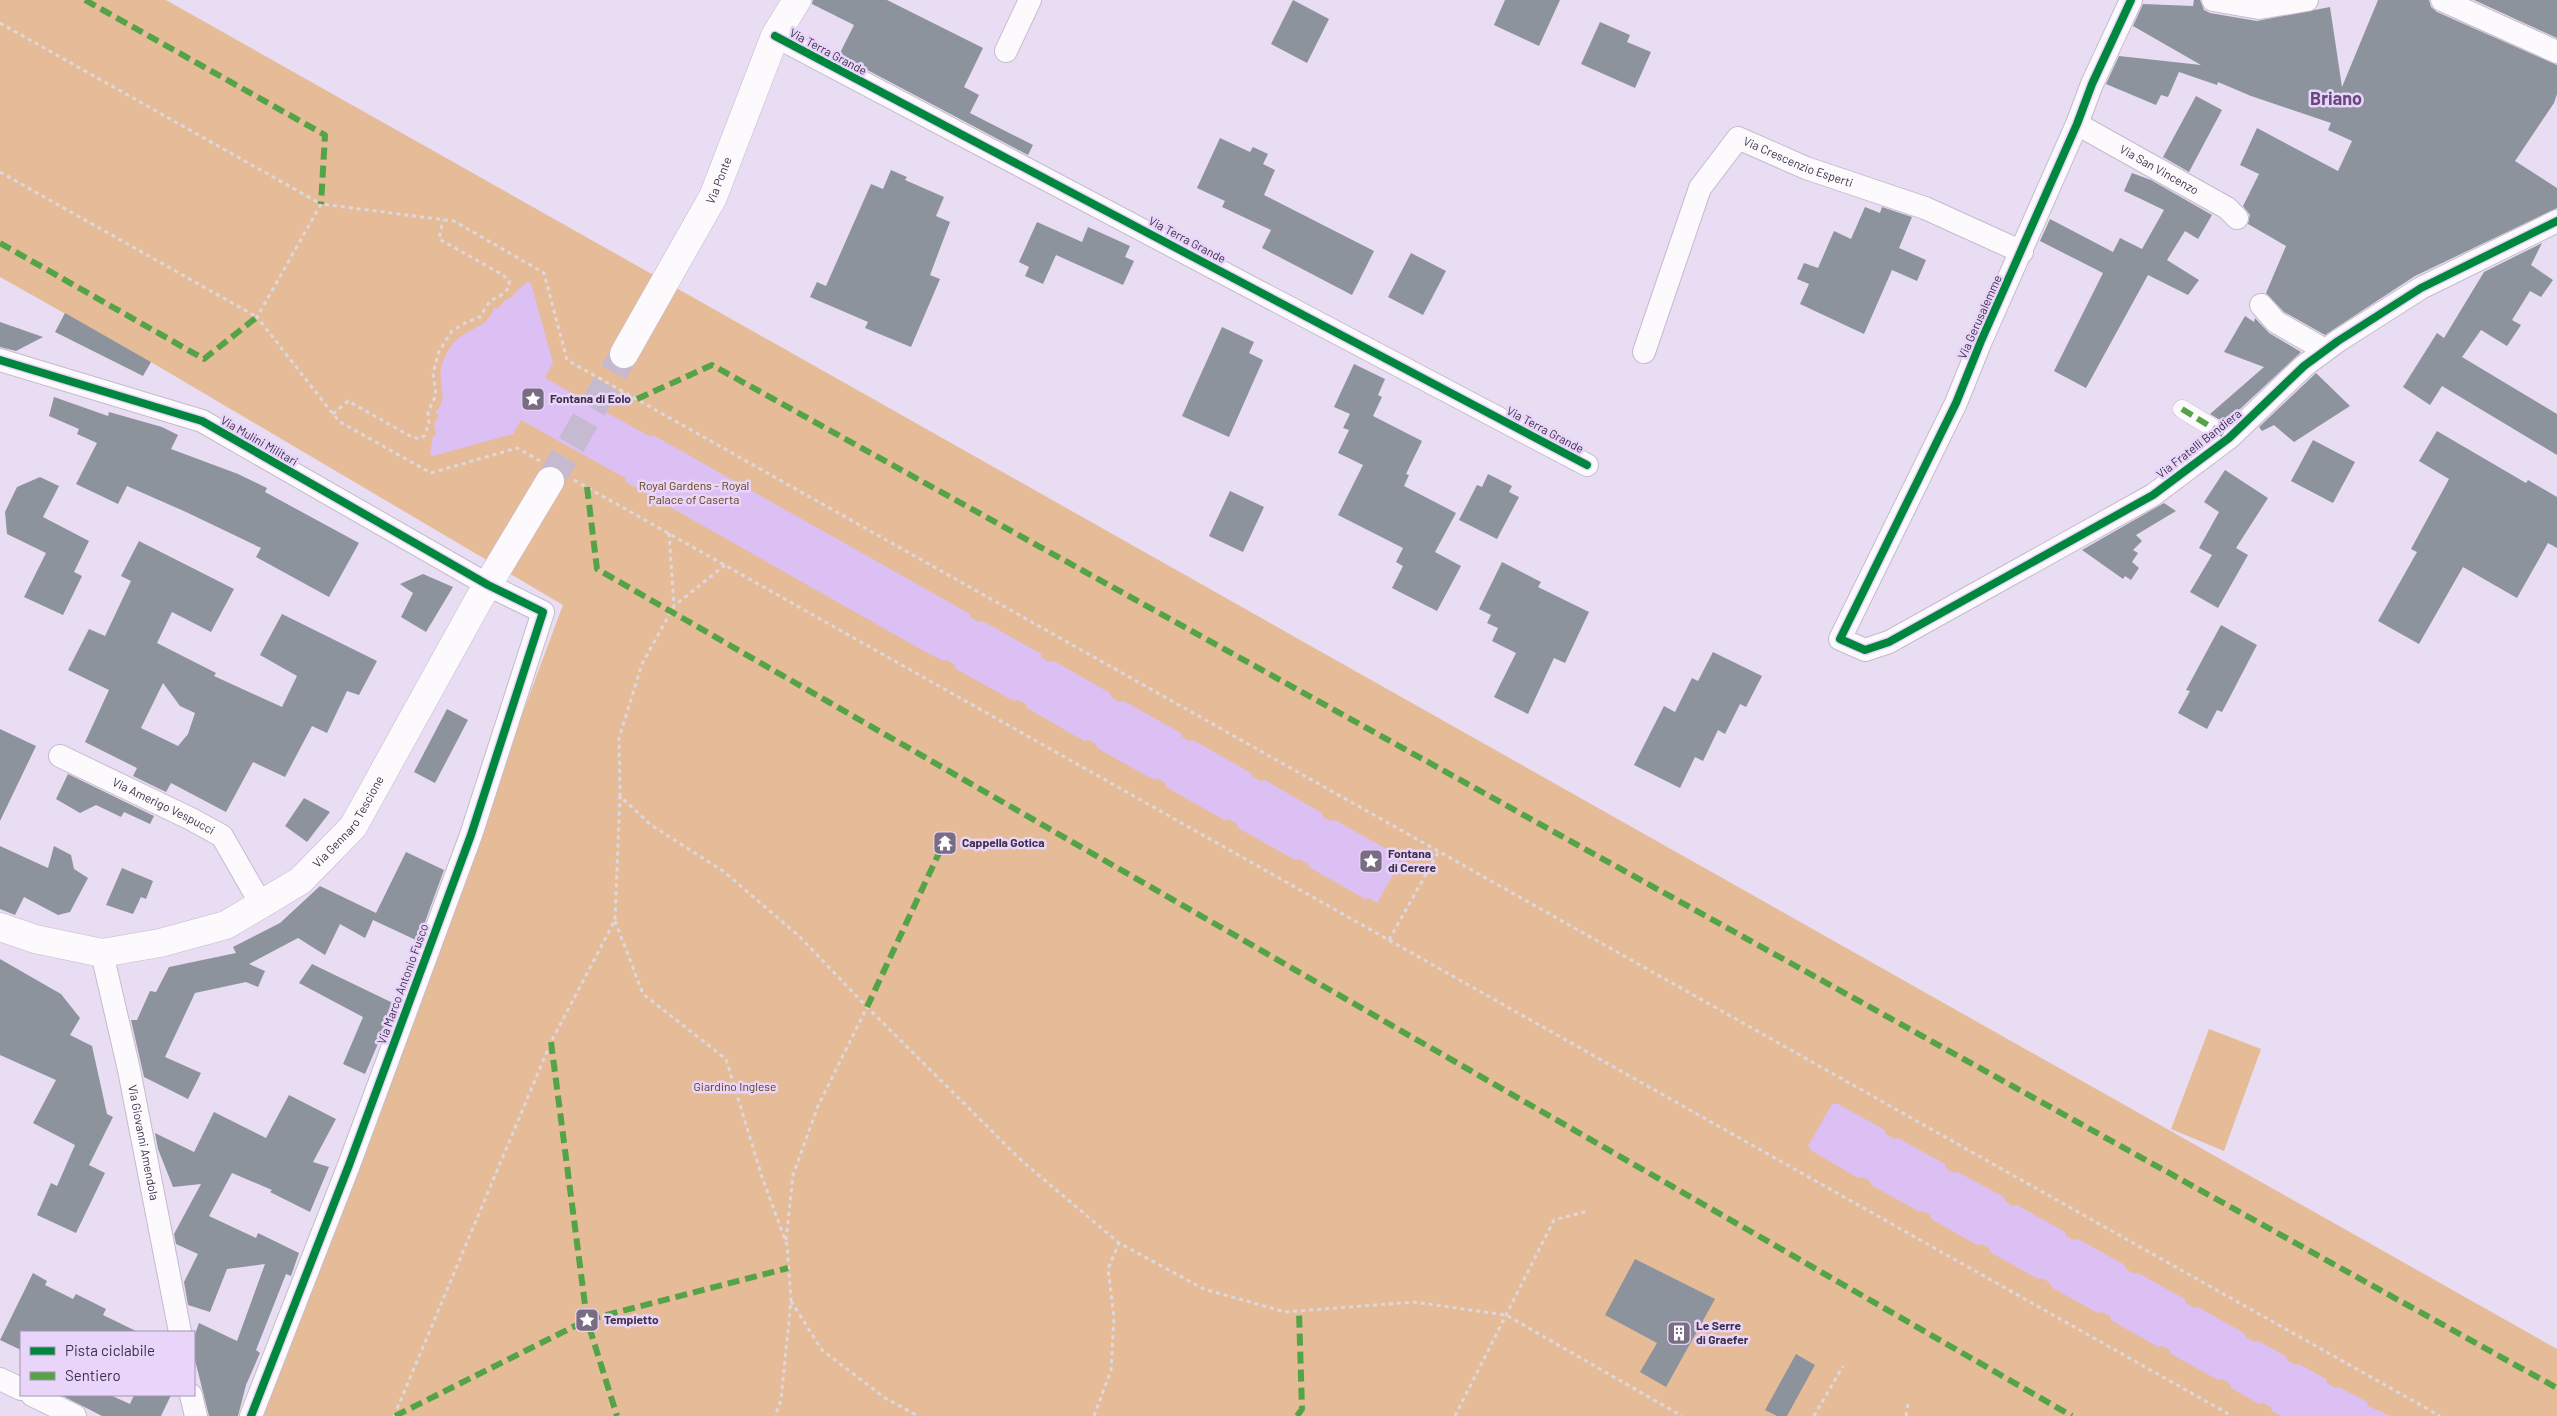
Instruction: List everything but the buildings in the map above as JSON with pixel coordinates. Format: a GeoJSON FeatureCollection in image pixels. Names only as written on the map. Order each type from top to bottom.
{"type":"FeatureCollection","features":[{"type":"Feature","properties":{"kind":"street","name":"Via Ponte"},"geometry":{"type":"LineString","coordinates":[[624,354],[713,197],[775,36],[796,0]]}},
{"type":"Feature","properties":{"kind":"street"},"geometry":{"type":"LineString","coordinates":[[1006,51],[1030,0]]}},
{"type":"Feature","properties":{"kind":"street","name":"Via Gerusalemme"},"geometry":{"type":"LineString","coordinates":[[1840,639],[1936,446],[2022,252],[2077,124],[2092,84],[2131,0]]}},
{"type":"Feature","properties":{"kind":"street"},"geometry":{"type":"LineString","coordinates":[[2213,0],[2259,8],[2307,0]]}},
{"type":"Feature","properties":{"kind":"street"},"geometry":{"type":"LineString","coordinates":[[2442,0],[2557,52]]}},
{"type":"Feature","properties":{"kind":"street","name":"Via Terra Grande"},"geometry":{"type":"LineString","coordinates":[[775,36],[1588,465]]}},
{"type":"Feature","properties":{"kind":"street","name":"Via San Vincenzo"},"geometry":{"type":"LineString","coordinates":[[2077,124],[2227,208],[2237,218]]}},
{"type":"Feature","properties":{"kind":"street","name":"Via Crescenzio Esperti"},"geometry":{"type":"LineString","coordinates":[[1644,352],[1700,188],[1719,160],[1738,138],[1806,168],[1925,208],[2022,252]]}},
{"type":"Feature","properties":{"kind":"street","name":"Via Fratelli Bandiera"},"geometry":{"type":"LineString","coordinates":[[1840,639],[1865,650],[1889,642],[2153,495],[2229,438],[2304,366],[2325,350],[2421,288],[2557,221]]}},
{"type":"Feature","properties":{"kind":"street"},"geometry":{"type":"LineString","coordinates":[[2261,305],[2276,322],[2325,350]]}},
{"type":"Feature","properties":{"kind":"street","name":"Via Mulini Militari"},"geometry":{"type":"LineString","coordinates":[[0,360],[202,422],[488,585]]}},
{"type":"Feature","properties":{"kind":"street"},"geometry":{"type":"LineString","coordinates":[[2182,409],[2229,438]]}},
{"type":"Feature","properties":{"kind":"street","name":"Via Gennaro Tescione"},"geometry":{"type":"LineString","coordinates":[[0,927],[35,939],[102,953],[160,943],[226,925],[300,881],[353,827],[488,585],[554,474]]}},
{"type":"Feature","properties":{"kind":"street","name":"Via Marco Antonio Fusco"},"geometry":{"type":"LineString","coordinates":[[251,1416],[349,1165],[471,835],[543,612],[488,585]]}},
{"type":"Feature","properties":{"kind":"street","name":"Via Amerigo Vespucci"},"geometry":{"type":"LineString","coordinates":[[60,756],[191,819],[222,836],[261,904]]}},
{"type":"Feature","properties":{"kind":"street","name":"Via Giovanni Amendola"},"geometry":{"type":"LineString","coordinates":[[102,953],[129,1070],[180,1331]]}},
{"type":"Feature","properties":{"kind":"street"},"geometry":{"type":"LineString","coordinates":[[0,1379],[20,1389]]}},
{"type":"Feature","properties":{"kind":"street"},"geometry":{"type":"LineString","coordinates":[[34,1396],[75,1416]]}},
{"type":"Feature","properties":{"kind":"street"},"geometry":{"type":"LineString","coordinates":[[191,1396],[196,1416]]}},
{"type":"Feature","properties":{"kind":"path"},"geometry":{"type":"LineString","coordinates":[[0,24],[321,204],[454,221],[544,272],[567,360],[2440,1416]]}},
{"type":"Feature","properties":{"kind":"path"},"geometry":{"type":"LineString","coordinates":[[0,172],[257,317],[340,422],[431,473],[517,448],[554,474],[725,565],[2232,1416]]}},
{"type":"Feature","properties":{"kind":"path"},"geometry":{"type":"LineString","coordinates":[[257,317],[321,204]]}},
{"type":"Feature","properties":{"kind":"path"},"geometry":{"type":"LineString","coordinates":[[333,414],[348,401],[412,437],[420,439],[425,435],[429,423],[428,412],[436,395],[433,382],[434,364],[441,347],[452,332],[467,322],[480,317],[490,301],[500,296],[509,288],[509,281],[503,275],[439,239],[443,220]]}},
{"type":"Feature","properties":{"kind":"path"},"geometry":{"type":"LineString","coordinates":[[669,534],[674,606]]}},
{"type":"Feature","properties":{"kind":"path"},"geometry":{"type":"LineString","coordinates":[[725,565],[674,606],[642,664],[619,738],[620,796],[614,920],[643,994],[726,1059],[762,1178],[787,1245]]}},
{"type":"Feature","properties":{"kind":"path"},"geometry":{"type":"LineString","coordinates":[[620,796],[651,824],[723,871],[800,936],[867,1007],[1022,1161],[1119,1243],[1204,1289],[1285,1312],[1414,1302],[1506,1316],[1682,1416]]}},
{"type":"Feature","properties":{"kind":"path"},"geometry":{"type":"LineString","coordinates":[[1389,940],[1438,851]]}},
{"type":"Feature","properties":{"kind":"path"},"geometry":{"type":"LineString","coordinates":[[394,1416],[551,1042],[614,920]]}},
{"type":"Feature","properties":{"kind":"path"},"geometry":{"type":"LineString","coordinates":[[775,1416],[782,1400],[791,1300],[786,1233],[793,1175],[818,1106],[867,1007]]}},
{"type":"Feature","properties":{"kind":"path"},"geometry":{"type":"LineString","coordinates":[[1455,1416],[1554,1220],[1588,1211]]}},
{"type":"Feature","properties":{"kind":"path"},"geometry":{"type":"LineString","coordinates":[[1094,1416],[1111,1370],[1114,1317],[1108,1268],[1119,1243]]}},
{"type":"Feature","properties":{"kind":"path"},"geometry":{"type":"LineString","coordinates":[[791,1300],[822,1350],[885,1398],[918,1416]]}},
{"type":"Feature","properties":{"kind":"path"},"geometry":{"type":"LineString","coordinates":[[1814,1416],[1843,1366]]}},
{"type":"Feature","properties":{"kind":"path"},"geometry":{"type":"LineString","coordinates":[[1906,1416],[1908,1404]]}},
{"type":"Feature","properties":{"kind":"green space"},"geometry":{"type":"Polygon","coordinates":[[[0,0],[166,0],[2557,1349],[2557,1416],[260,1416],[563,605],[151,362],[0,277],[0,0]]]}},
{"type":"Feature","properties":{"kind":"green space"},"geometry":{"type":"Polygon","coordinates":[[[2209,1029],[2261,1049],[2224,1151],[2171,1129],[2209,1029]]]}},
{"type":"Feature","properties":{"kind":"shaded area"},"geometry":{"type":"Polygon","coordinates":[[[527,282],[531,283],[553,363],[545,378],[649,436],[653,435],[970,614],[971,618],[979,622],[983,621],[1041,654],[1042,658],[1050,662],[1054,661],[1110,693],[1111,697],[1119,702],[1124,701],[1181,733],[1181,736],[1189,741],[1193,740],[1251,773],[1253,777],[1261,781],[1265,780],[1322,813],[1323,817],[1331,821],[1335,820],[1392,852],[1393,856],[1401,861],[1377,903],[1369,898],[1365,899],[1309,867],[1307,863],[1299,859],[1295,860],[1238,828],[1237,824],[1229,819],[1224,820],[1166,787],[1165,783],[1157,778],[1154,780],[1097,748],[1096,744],[1088,740],[1084,741],[1027,708],[1026,704],[1018,700],[1014,701],[956,669],[955,665],[947,660],[943,661],[922,650],[626,482],[625,478],[521,420],[513,434],[433,456],[430,454],[433,435],[436,435],[434,424],[439,415],[435,412],[442,401],[441,373],[446,354],[460,337],[481,325],[491,315],[494,307],[498,309],[504,301],[514,296],[513,294],[527,282]]]}},
{"type":"Feature","properties":{"kind":"shaded area"},"geometry":{"type":"Polygon","coordinates":[[[1832,1104],[1838,1104],[1885,1130],[1886,1134],[1894,1139],[1898,1138],[1945,1164],[1946,1168],[1954,1173],[1958,1172],[2004,1197],[2005,1201],[2013,1206],[2017,1205],[2065,1232],[2066,1236],[2074,1240],[2078,1239],[2125,1265],[2126,1269],[2134,1274],[2138,1273],[2185,1299],[2186,1303],[2194,1308],[2198,1307],[2244,1333],[2246,1337],[2254,1342],[2258,1341],[2286,1356],[2287,1360],[2295,1365],[2299,1364],[2326,1379],[2327,1383],[2335,1388],[2339,1387],[2367,1402],[2368,1406],[2391,1416],[2281,1416],[2272,1411],[2271,1407],[2263,1403],[2259,1404],[2231,1388],[2230,1384],[2222,1379],[2218,1380],[2171,1354],[2170,1350],[2162,1346],[2158,1347],[2111,1320],[2110,1316],[2102,1312],[2098,1313],[2051,1287],[2050,1283],[2042,1278],[2038,1279],[1990,1252],[1989,1248],[1981,1244],[1977,1245],[1931,1219],[1930,1215],[1918,1211],[1871,1185],[1870,1181],[1862,1177],[1858,1178],[1812,1151],[1808,1146],[1832,1104]]]}},
{"type":"Feature","properties":{"kind":"tunnel"},"geometry":{"type":"LineString","coordinates":[[550,481],[624,354]]}},
{"type":"Feature","properties":{"kind":"marked path"},"geometry":{"type":"LineString","coordinates":[[85,0],[325,135],[321,204]]}},
{"type":"Feature","properties":{"kind":"marked path"},"geometry":{"type":"LineString","coordinates":[[0,243],[204,359],[257,317]]}},
{"type":"Feature","properties":{"kind":"marked path"},"geometry":{"type":"LineString","coordinates":[[637,399],[712,365],[2557,1388]]}},
{"type":"Feature","properties":{"kind":"marked path"},"geometry":{"type":"LineString","coordinates":[[2182,409],[2229,438]]}},
{"type":"Feature","properties":{"kind":"marked path"},"geometry":{"type":"LineString","coordinates":[[587,487],[597,569],[2072,1416]]}},
{"type":"Feature","properties":{"kind":"marked path"},"geometry":{"type":"LineString","coordinates":[[867,1007],[939,853]]}},
{"type":"Feature","properties":{"kind":"marked path"},"geometry":{"type":"LineString","coordinates":[[551,1042],[587,1320],[617,1416]]}},
{"type":"Feature","properties":{"kind":"marked path"},"geometry":{"type":"LineString","coordinates":[[395,1416],[587,1320],[788,1268]]}},
{"type":"Feature","properties":{"kind":"marked path"},"geometry":{"type":"LineString","coordinates":[[1297,1416],[1302,1409],[1299,1311]]}},
{"type":"Feature","properties":{"kind":"cycle path"},"geometry":{"type":"LineString","coordinates":[[2131,0],[2092,84],[2077,124],[1981,341],[1956,403],[1840,639],[1865,650],[1889,642],[2153,495],[2229,438],[2304,366],[2338,341],[2421,288],[2557,221]]}},
{"type":"Feature","properties":{"kind":"cycle path"},"geometry":{"type":"LineString","coordinates":[[775,36],[1587,465]]}},
{"type":"Feature","properties":{"kind":"cycle path"},"geometry":{"type":"LineString","coordinates":[[0,360],[202,421],[488,585],[543,612],[471,835],[349,1165],[251,1416]]}},
{"type":"Feature","properties":{"kind":"place","name":"Fontana di Eolo"},"geometry":{"type":"Point","coordinates":[533,399]}},
{"type":"Feature","properties":{"kind":"place","name":"Cappella Gotica"},"geometry":{"type":"Point","coordinates":[945,843]}},
{"type":"Feature","properties":{"kind":"place","name":"Fontana di Cerere"},"geometry":{"type":"Point","coordinates":[1371,861]}},
{"type":"Feature","properties":{"kind":"place","name":"Tempietto"},"geometry":{"type":"Point","coordinates":[587,1320]}},
{"type":"Feature","properties":{"kind":"place","name":"Le Serre di Graefer"},"geometry":{"type":"Point","coordinates":[1679,1333]}},
{"type":"Feature","properties":{"kind":"district","name":"Briano"},"geometry":{"type":"Point","coordinates":[2336,99]}},
{"type":"Feature","properties":{"kind":"park label","name":"Royal Gardens - Royal Palace of Caserta"},"geometry":{"type":"Point","coordinates":[694,493]}},
{"type":"Feature","properties":{"kind":"park label","name":"Giardino Inglese"},"geometry":{"type":"Point","coordinates":[735,1087]}}]}
